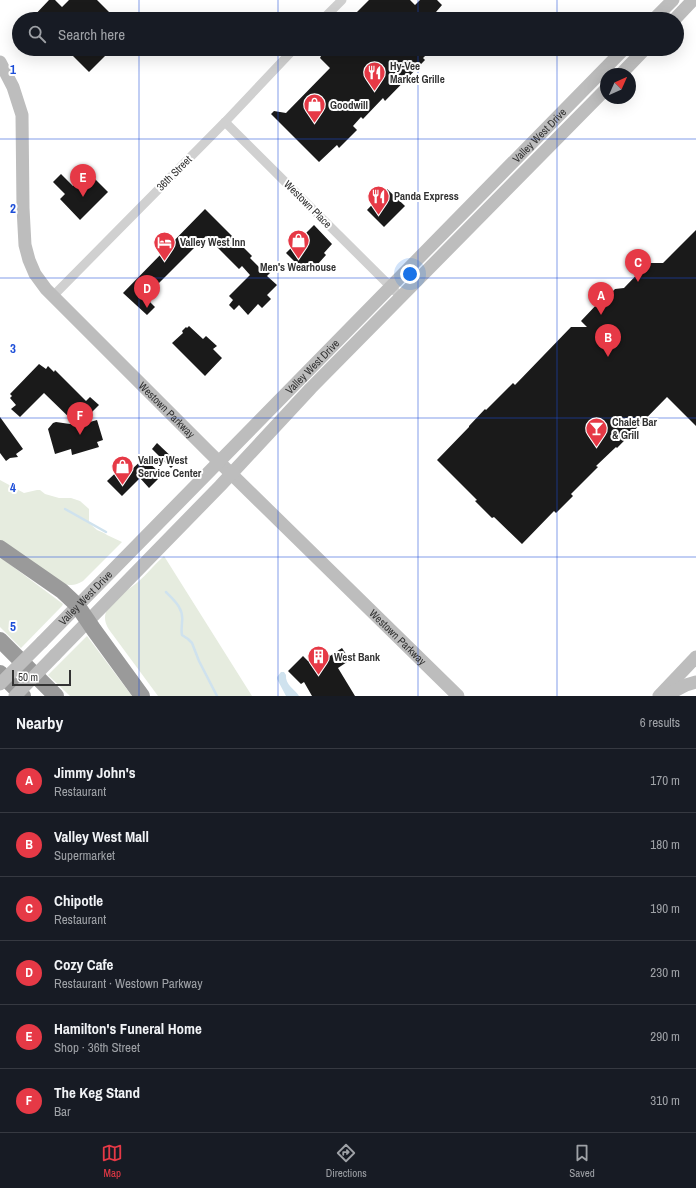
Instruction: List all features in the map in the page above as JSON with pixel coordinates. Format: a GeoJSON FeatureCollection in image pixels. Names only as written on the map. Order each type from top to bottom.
{"type":"FeatureCollection","features":[{"type":"Feature","properties":{"kind":"highway"},"geometry":{"type":"LineString","coordinates":[[0,548],[62,591],[77,606],[142,696]]}},
{"type":"Feature","properties":{"kind":"highway"},"geometry":{"type":"LineString","coordinates":[[0,640],[56,696]]}},
{"type":"Feature","properties":{"kind":"highway"},"geometry":{"type":"LineString","coordinates":[[0,673],[23,696]]}},
{"type":"Feature","properties":{"kind":"highway"},"geometry":{"type":"LineString","coordinates":[[0,681],[16,696]]}},
{"type":"Feature","properties":{"kind":"main road"},"geometry":{"type":"LineString","coordinates":[[661,12],[673,0]]}},
{"type":"Feature","properties":{"kind":"main road"},"geometry":{"type":"LineString","coordinates":[[682,12],[693,0]]}},
{"type":"Feature","properties":{"kind":"main road","name":"Valley West Drive"},"geometry":{"type":"LineString","coordinates":[[0,684],[617,56]]}},
{"type":"Feature","properties":{"kind":"main road"},"geometry":{"type":"LineString","coordinates":[[627,68],[638,56]]}},
{"type":"Feature","properties":{"kind":"main road","name":"Westown Parkway"},"geometry":{"type":"LineString","coordinates":[[0,62],[13,88],[22,115],[25,245],[35,274],[52,296],[458,696]]}},
{"type":"Feature","properties":{"kind":"main road","name":"Valley West Drive"},"geometry":{"type":"LineString","coordinates":[[16,696],[232,474],[311,388],[600,95]]}},
{"type":"Feature","properties":{"kind":"main road"},"geometry":{"type":"LineString","coordinates":[[660,696],[696,657]]}},
{"type":"Feature","properties":{"kind":"main road"},"geometry":{"type":"LineString","coordinates":[[665,696],[686,685],[696,682]]}},
{"type":"Feature","properties":{"kind":"street"},"geometry":{"type":"LineString","coordinates":[[330,12],[342,0]]}},
{"type":"Feature","properties":{"kind":"street","name":"36th Street"},"geometry":{"type":"LineString","coordinates":[[52,296],[225,122],[287,56]]}},
{"type":"Feature","properties":{"kind":"street","name":"Westown Place"},"geometry":{"type":"LineString","coordinates":[[225,122],[401,298]]}},
{"type":"Feature","properties":{"kind":"shaded area"},"geometry":{"type":"Polygon","coordinates":[[[0,480],[24,493],[40,490],[45,494],[59,498],[71,498],[80,501],[89,509],[89,523],[97,530],[122,542],[83,581],[72,585],[62,583],[0,540],[0,480]]]}},
{"type":"Feature","properties":{"kind":"shaded area"},"geometry":{"type":"Polygon","coordinates":[[[164,556],[252,696],[158,696],[109,629],[105,618],[109,607],[117,598],[138,582],[164,556]]]}},
{"type":"Feature","properties":{"kind":"shaded area"},"geometry":{"type":"Polygon","coordinates":[[[0,557],[63,604],[21,648],[0,627],[0,557]]]}},
{"type":"Feature","properties":{"kind":"shaded area"},"geometry":{"type":"Polygon","coordinates":[[[87,636],[132,696],[70,696],[48,675],[87,636]]]}},
{"type":"Feature","properties":{"kind":"water"},"geometry":{"type":"Polygon","coordinates":[[[281,672],[284,672],[287,682],[299,696],[286,696],[277,679],[281,672]]]}},
{"type":"Feature","properties":{"kind":"building"},"geometry":{"type":"Polygon","coordinates":[[[49,0],[55,0],[62,7],[69,0],[97,0],[109,12],[38,12],[49,0]]]}},
{"type":"Feature","properties":{"kind":"building"},"geometry":{"type":"Polygon","coordinates":[[[369,0],[410,0],[415,5],[420,0],[437,0],[442,5],[436,12],[357,12],[369,0]]]}},
{"type":"Feature","properties":{"kind":"building"},"geometry":{"type":"Polygon","coordinates":[[[73,56],[105,56],[89,72],[73,56]]]}},
{"type":"Feature","properties":{"kind":"building"},"geometry":{"type":"Polygon","coordinates":[[[321,56],[425,56],[423,58],[425,60],[385,101],[383,98],[363,119],[361,117],[353,126],[357,130],[339,148],[337,145],[319,162],[271,114],[274,111],[286,113],[330,68],[320,58],[321,56]]]}},
{"type":"Feature","properties":{"kind":"building"},"geometry":{"type":"Polygon","coordinates":[[[88,172],[108,192],[80,220],[60,199],[65,194],[53,182],[61,174],[73,186],[88,172]]]}},
{"type":"Feature","properties":{"kind":"building"},"geometry":{"type":"Polygon","coordinates":[[[387,189],[405,206],[384,227],[367,210],[387,189]]]}},
{"type":"Feature","properties":{"kind":"building","name":"Valley West Inn"},"geometry":{"type":"Polygon","coordinates":[[[205,209],[252,256],[250,258],[263,271],[267,267],[271,272],[267,276],[277,285],[267,295],[271,299],[262,308],[258,304],[248,315],[239,305],[234,310],[229,305],[233,300],[229,296],[250,275],[242,266],[239,269],[206,236],[145,297],[155,307],[147,315],[123,293],[205,209]]]}},
{"type":"Feature","properties":{"kind":"building"},"geometry":{"type":"Polygon","coordinates":[[[314,225],[332,244],[324,253],[326,255],[317,265],[315,263],[305,272],[286,253],[314,225]]]}},
{"type":"Feature","properties":{"kind":"building"},"geometry":{"type":"Polygon","coordinates":[[[696,230],[696,426],[667,397],[617,448],[616,447],[596,466],[598,467],[571,494],[573,496],[556,513],[554,511],[522,544],[494,517],[492,518],[475,501],[477,500],[437,460],[485,409],[486,410],[513,383],[515,385],[571,327],[587,327],[581,321],[599,302],[600,304],[615,289],[624,288],[648,263],[663,263],[696,230]]]}},
{"type":"Feature","properties":{"kind":"building"},"geometry":{"type":"Polygon","coordinates":[[[189,326],[203,339],[206,336],[217,346],[213,349],[222,358],[205,376],[172,343],[183,333],[182,331],[186,327],[187,328],[189,326]]]}},
{"type":"Feature","properties":{"kind":"building"},"geometry":{"type":"Polygon","coordinates":[[[39,364],[46,369],[48,366],[54,372],[55,370],[86,401],[90,397],[99,405],[79,425],[97,420],[103,440],[97,442],[99,447],[72,455],[71,449],[55,454],[48,429],[53,423],[56,422],[77,425],[44,393],[20,417],[11,409],[16,405],[10,398],[12,396],[10,394],[39,364]]]}},
{"type":"Feature","properties":{"kind":"building"},"geometry":{"type":"Polygon","coordinates":[[[0,417],[23,449],[16,454],[18,457],[10,458],[6,461],[0,453],[0,417]]]}},
{"type":"Feature","properties":{"kind":"building"},"geometry":{"type":"Polygon","coordinates":[[[157,443],[177,462],[171,468],[152,449],[157,443]]]}},
{"type":"Feature","properties":{"kind":"building"},"geometry":{"type":"Polygon","coordinates":[[[144,458],[162,475],[149,488],[140,478],[122,496],[107,481],[124,465],[130,471],[144,458]]]}},
{"type":"Feature","properties":{"kind":"building","name":"West Bank"},"geometry":{"type":"Polygon","coordinates":[[[342,648],[350,660],[338,668],[355,696],[312,696],[304,682],[301,684],[288,671],[303,656],[308,661],[326,650],[330,656],[342,648]]]}},
{"type":"Feature","properties":{"kind":"waterway"},"geometry":{"type":"LineString","coordinates":[[65,509],[106,532]]}},
{"type":"Feature","properties":{"kind":"waterway"},"geometry":{"type":"LineString","coordinates":[[166,592],[176,602],[182,613],[182,635],[192,643],[199,661],[217,696]]}},
{"type":"Feature","properties":{"kind":"place","name":"Hy-Vee Market Grille"},"geometry":{"type":"Point","coordinates":[374,92]}},
{"type":"Feature","properties":{"kind":"place","name":"Goodwill"},"geometry":{"type":"Point","coordinates":[314,124]}},
{"type":"Feature","properties":{"kind":"place","name":"Hamilton's Funeral Home"},"geometry":{"type":"Point","coordinates":[83,197]}},
{"type":"Feature","properties":{"kind":"place","name":"Panda Express"},"geometry":{"type":"Point","coordinates":[379,216]}},
{"type":"Feature","properties":{"kind":"place","name":"Men's Wearhouse"},"geometry":{"type":"Point","coordinates":[298,260]}},
{"type":"Feature","properties":{"kind":"place","name":"Valley West Inn"},"geometry":{"type":"Point","coordinates":[165,262]}},
{"type":"Feature","properties":{"kind":"place","name":"Chipotle"},"geometry":{"type":"Point","coordinates":[638,282]}},
{"type":"Feature","properties":{"kind":"place","name":"Cozy Cafe"},"geometry":{"type":"Point","coordinates":[147,308]}},
{"type":"Feature","properties":{"kind":"place","name":"Jimmy John's"},"geometry":{"type":"Point","coordinates":[601,315]}},
{"type":"Feature","properties":{"kind":"place","name":"Valley West Mall"},"geometry":{"type":"Point","coordinates":[608,357]}},
{"type":"Feature","properties":{"kind":"place","name":"The Keg Stand"},"geometry":{"type":"Point","coordinates":[80,435]}},
{"type":"Feature","properties":{"kind":"place","name":"Chalet Bar & Grill"},"geometry":{"type":"Point","coordinates":[596,448]}},
{"type":"Feature","properties":{"kind":"place","name":"Valley West Service Center"},"geometry":{"type":"Point","coordinates":[123,486]}},
{"type":"Feature","properties":{"kind":"place","name":"West Bank"},"geometry":{"type":"Point","coordinates":[318,676]}}]}
